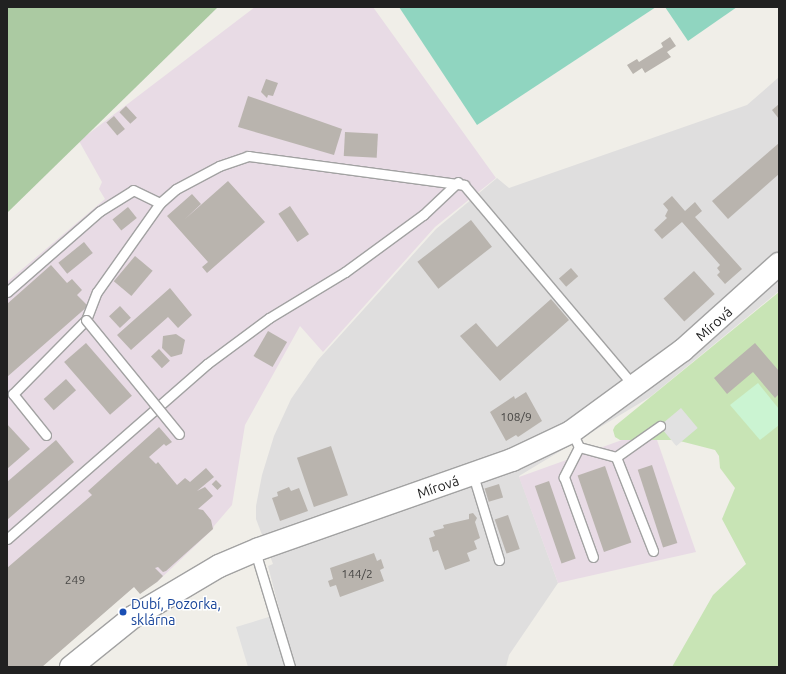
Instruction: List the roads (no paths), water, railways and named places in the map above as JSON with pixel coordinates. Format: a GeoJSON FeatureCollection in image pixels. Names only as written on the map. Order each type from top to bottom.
{"type":"FeatureCollection","features":[{"type":"Feature","properties":{"kind":"street","name":"Mírová"},"geometry":{"type":"LineString","coordinates":[[71,667],[123,624],[154,602],[200,576],[255,551],[473,475],[531,453],[575,439],[635,387],[707,331],[779,264]]}},
{"type":"Feature","properties":{"kind":"lane"},"geometry":{"type":"LineString","coordinates":[[46,436],[13,394],[86,320],[97,292],[160,203],[176,189],[218,166],[248,156],[458,182],[475,195],[635,387]]}},
{"type":"Feature","properties":{"kind":"lane"},"geometry":{"type":"LineString","coordinates":[[7,539],[207,364],[269,318],[357,263],[423,215],[458,182]]}},
{"type":"Feature","properties":{"kind":"lane"},"geometry":{"type":"LineString","coordinates":[[7,292],[100,211],[133,190],[160,203]]}},
{"type":"Feature","properties":{"kind":"lane"},"geometry":{"type":"LineString","coordinates":[[86,320],[179,434]]}},
{"type":"Feature","properties":{"kind":"lane"},"geometry":{"type":"LineString","coordinates":[[616,457],[660,426]]}},
{"type":"Feature","properties":{"kind":"lane"},"geometry":{"type":"LineString","coordinates":[[593,557],[564,477],[575,439],[616,457],[653,551]]}},
{"type":"Feature","properties":{"kind":"lane"},"geometry":{"type":"LineString","coordinates":[[473,475],[499,560]]}},
{"type":"Feature","properties":{"kind":"lane"},"geometry":{"type":"LineString","coordinates":[[255,551],[290,667]]}},
{"type":"Feature","properties":{"kind":"place","name":"Dubí, Pozorka, sklárna"},"geometry":{"type":"Point","coordinates":[123,612]}}]}
